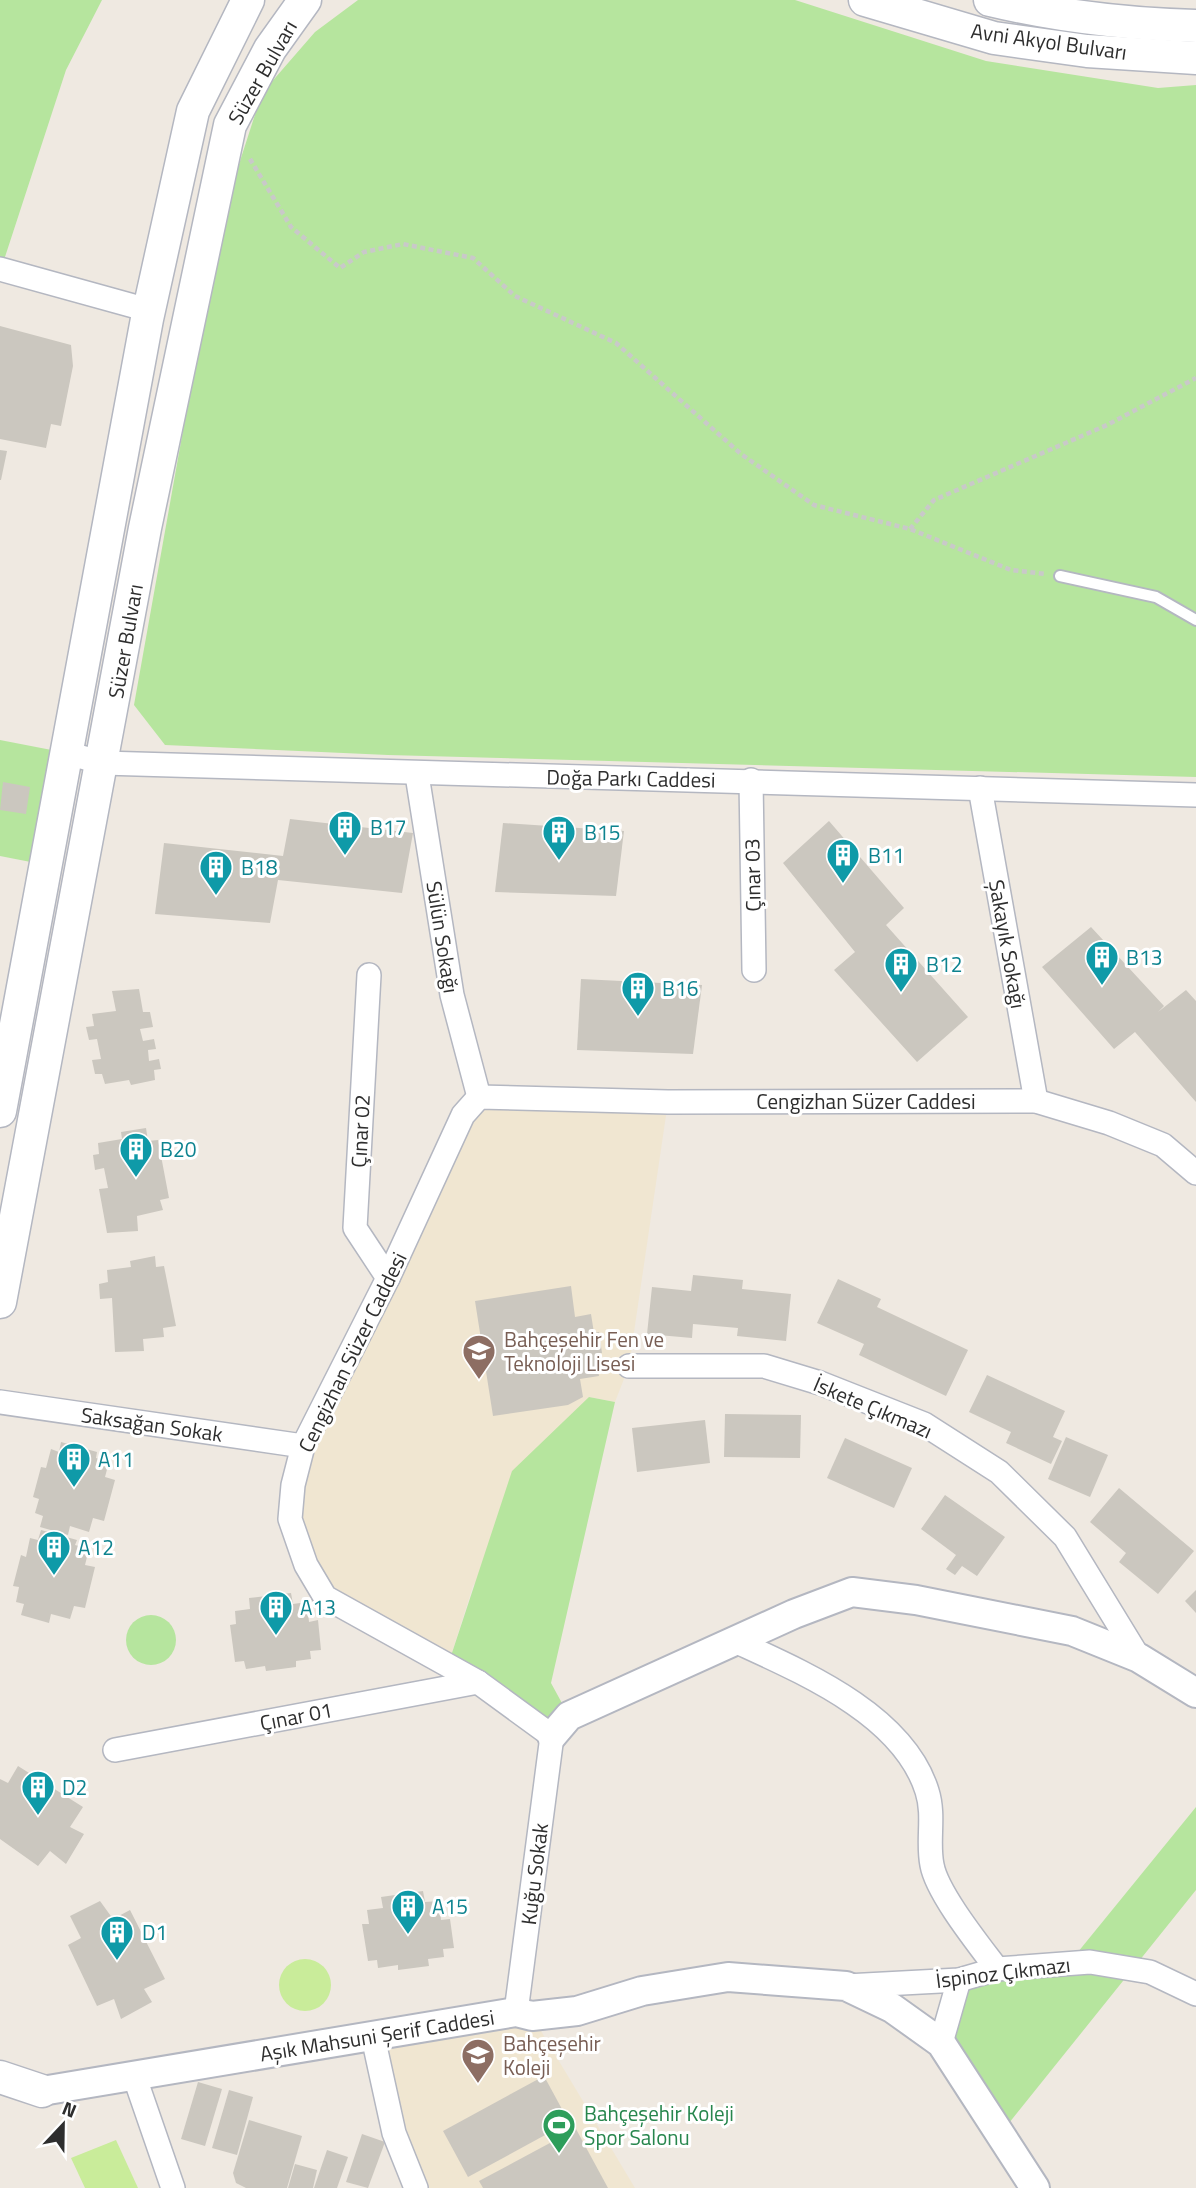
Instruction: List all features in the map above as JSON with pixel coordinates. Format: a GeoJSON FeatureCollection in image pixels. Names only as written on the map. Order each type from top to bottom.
{"type":"FeatureCollection","features":[{"type":"Feature","properties":{"kind":"main road","name":"Süzer Bulvarı"},"geometry":{"type":"LineString","coordinates":[[0,1111],[148,310],[192,111],[248,0]]}},
{"type":"Feature","properties":{"kind":"main road","name":"Süzer Bulvarı"},"geometry":{"type":"LineString","coordinates":[[0,1302],[145,528],[230,125],[270,49],[305,0]]}},
{"type":"Feature","properties":{"kind":"main road","name":"Avni Akyol Bulvarı"},"geometry":{"type":"LineString","coordinates":[[865,0],[994,38],[1087,51],[1196,58]]}},
{"type":"Feature","properties":{"kind":"main road","name":"Avni Akyol Bulvarı"},"geometry":{"type":"LineString","coordinates":[[990,0],[1027,9],[1144,24],[1196,26]]}},
{"type":"Feature","properties":{"kind":"main road"},"geometry":{"type":"LineString","coordinates":[[0,2077],[42,2091]]}},
{"type":"Feature","properties":{"kind":"main road"},"geometry":{"type":"LineString","coordinates":[[0,2086],[42,2091]]}},
{"type":"Feature","properties":{"kind":"main road"},"geometry":{"type":"LineString","coordinates":[[0,2099],[42,2091]]}},
{"type":"Feature","properties":{"kind":"street"},"geometry":{"type":"LineString","coordinates":[[0,269],[148,310]]}},
{"type":"Feature","properties":{"kind":"street","name":"Doğa Parkı Caddesi"},"geometry":{"type":"LineString","coordinates":[[67,753],[103,763],[417,775],[751,780],[1196,795]]}},
{"type":"Feature","properties":{"kind":"street","name":"Sülün Sokağı"},"geometry":{"type":"LineString","coordinates":[[417,775],[452,995],[479,1097]]}},
{"type":"Feature","properties":{"kind":"street","name":"Çınar 03"},"geometry":{"type":"LineString","coordinates":[[751,780],[754,970]]}},
{"type":"Feature","properties":{"kind":"street","name":"Şakayık Sokağı"},"geometry":{"type":"LineString","coordinates":[[980,788],[1036,1101]]}},
{"type":"Feature","properties":{"kind":"street","name":"Çınar 02"},"geometry":{"type":"LineString","coordinates":[[369,975],[355,1228],[388,1278]]}},
{"type":"Feature","properties":{"kind":"street","name":"Cengizhan Süzer Caddesi"},"geometry":{"type":"LineString","coordinates":[[552,1736],[478,1682],[325,1597],[306,1565],[290,1519],[293,1485],[303,1446],[388,1278],[463,1115],[479,1097],[668,1102],[1036,1101],[1109,1123],[1163,1145],[1196,1173]]}},
{"type":"Feature","properties":{"kind":"street","name":"İskete Çıkmazı"},"geometry":{"type":"LineString","coordinates":[[629,1366],[764,1366],[820,1382],[924,1424],[999,1472],[1065,1537],[1139,1658]]}},
{"type":"Feature","properties":{"kind":"street","name":"Saksağan Sokak"},"geometry":{"type":"LineString","coordinates":[[0,1402],[303,1446]]}},
{"type":"Feature","properties":{"kind":"street"},"geometry":{"type":"LineString","coordinates":[[552,1736],[569,1716],[852,1592],[916,1600],[1072,1632],[1139,1658],[1196,1693]]}},
{"type":"Feature","properties":{"kind":"street"},"geometry":{"type":"LineString","coordinates":[[735,1641],[817,1679],[866,1714],[905,1750],[927,1791],[933,1828],[932,1866],[960,1920],[997,1969]]}},
{"type":"Feature","properties":{"kind":"street","name":"Çınar 01"},"geometry":{"type":"LineString","coordinates":[[115,1750],[478,1682]]}},
{"type":"Feature","properties":{"kind":"street","name":"Kuğu Sokak"},"geometry":{"type":"LineString","coordinates":[[516,2012],[552,1736]]}},
{"type":"Feature","properties":{"kind":"street","name":"İspinoz Çıkmazı"},"geometry":{"type":"LineString","coordinates":[[846,1986],[958,1980],[997,1969],[1090,1962],[1150,1972],[1196,1994]]}},
{"type":"Feature","properties":{"kind":"street","name":"Aşık Mahsuni Şerif Caddesi"},"geometry":{"type":"LineString","coordinates":[[42,2091],[135,2078],[287,2048],[373,2037],[516,2012],[532,2016],[577,2011],[642,1991],[728,1977],[846,1986],[892,2008],[942,2043],[1035,2188]]}},
{"type":"Feature","properties":{"kind":"street"},"geometry":{"type":"LineString","coordinates":[[942,2043],[958,1980]]}},
{"type":"Feature","properties":{"kind":"street"},"geometry":{"type":"LineString","coordinates":[[373,2037],[394,2133],[416,2188]]}},
{"type":"Feature","properties":{"kind":"street"},"geometry":{"type":"LineString","coordinates":[[135,2078],[173,2188]]}},
{"type":"Feature","properties":{"kind":"lane"},"geometry":{"type":"LineString","coordinates":[[1060,576],[1157,597],[1196,620]]}},
{"type":"Feature","properties":{"kind":"path"},"geometry":{"type":"LineString","coordinates":[[230,125],[291,227],[340,268],[364,252],[402,244],[473,258],[514,296],[616,343],[741,454],[814,505],[910,529],[1011,570],[1060,576]]}},
{"type":"Feature","properties":{"kind":"path"},"geometry":{"type":"LineString","coordinates":[[910,529],[934,500],[1107,425],[1196,378]]}},
{"type":"Feature","properties":{"kind":"shaded area","name":"Bahçeşehir Fen ve Teknoloji Lisesi"},"geometry":{"type":"Polygon","coordinates":[[[479,1097],[668,1102],[629,1366],[615,1402],[589,1397],[473,1586],[447,1668],[325,1597],[306,1565],[293,1485],[479,1097]]]}},
{"type":"Feature","properties":{"kind":"shaded area","name":"Bahçeşehir Koleji"},"geometry":{"type":"Polygon","coordinates":[[[532,2016],[635,2188],[416,2188],[373,2037],[532,2016]]]}},
{"type":"Feature","properties":{"kind":"green space"},"geometry":{"type":"Polygon","coordinates":[[[0,0],[102,0],[66,70],[4,260],[0,260],[0,0]]]}},
{"type":"Feature","properties":{"kind":"green space"},"geometry":{"type":"Polygon","coordinates":[[[358,0],[795,0],[986,61],[1158,88],[1196,85],[1196,777],[388,755],[165,745],[134,705],[220,223],[262,93],[315,32],[358,0]]]}},
{"type":"Feature","properties":{"kind":"green space"},"geometry":{"type":"Polygon","coordinates":[[[0,740],[67,753],[46,865],[0,856],[0,740]]]}},
{"type":"Feature","properties":{"kind":"green space"},"geometry":{"type":"Polygon","coordinates":[[[589,1397],[615,1402],[551,1683],[569,1716],[552,1736],[447,1668],[512,1471],[589,1397]]]}},
{"type":"Feature","properties":{"kind":"green space"},"geometry":{"type":"Polygon","coordinates":[[[151,1615],[169,1622],[176,1640],[169,1658],[151,1665],[133,1658],[126,1640],[133,1622],[151,1615]]]}},
{"type":"Feature","properties":{"kind":"green space"},"geometry":{"type":"Polygon","coordinates":[[[1196,1807],[1196,1890],[1001,2133],[941,2043],[959,1980],[1069,1963],[1196,1807]]]}},
{"type":"Feature","properties":{"kind":"green space"},"geometry":{"type":"Polygon","coordinates":[[[305,1959],[324,1966],[331,1985],[324,2004],[305,2011],[286,2004],[279,1985],[286,1966],[305,1959]]]}},
{"type":"Feature","properties":{"kind":"green space"},"geometry":{"type":"Polygon","coordinates":[[[116,2140],[138,2188],[85,2188],[71,2158],[116,2140]]]}},
{"type":"Feature","properties":{"kind":"building"},"geometry":{"type":"Polygon","coordinates":[[[0,326],[71,345],[73,366],[61,426],[51,424],[46,448],[0,439],[0,326]]]}},
{"type":"Feature","properties":{"kind":"building"},"geometry":{"type":"Polygon","coordinates":[[[0,450],[7,451],[1,480],[0,480],[0,450]]]}},
{"type":"Feature","properties":{"kind":"building"},"geometry":{"type":"Polygon","coordinates":[[[3,782],[30,787],[26,814],[0,810],[3,782]]]}},
{"type":"Feature","properties":{"kind":"building"},"geometry":{"type":"Polygon","coordinates":[[[290,819],[413,833],[402,893],[278,880],[270,923],[155,914],[164,843],[283,856],[290,819]]]}},
{"type":"Feature","properties":{"kind":"building"},"geometry":{"type":"Polygon","coordinates":[[[829,821],[904,908],[886,925],[968,1017],[917,1062],[834,970],[855,952],[783,863],[829,821]]]}},
{"type":"Feature","properties":{"kind":"building","name":"B15"},"geometry":{"type":"Polygon","coordinates":[[[503,823],[624,831],[616,896],[495,892],[503,823]]]}},
{"type":"Feature","properties":{"kind":"building","name":"B13"},"geometry":{"type":"Polygon","coordinates":[[[1091,927],[1164,1006],[1158,1012],[1186,990],[1196,1001],[1196,1102],[1135,1032],[1114,1049],[1042,967],[1091,927]]]}},
{"type":"Feature","properties":{"kind":"building","name":"B16"},"geometry":{"type":"Polygon","coordinates":[[[581,979],[702,985],[693,1054],[577,1050],[581,979]]]}},
{"type":"Feature","properties":{"kind":"building"},"geometry":{"type":"Polygon","coordinates":[[[139,989],[143,1012],[150,1012],[153,1027],[140,1029],[143,1041],[154,1039],[156,1049],[148,1050],[149,1061],[159,1059],[161,1069],[154,1070],[155,1080],[131,1085],[129,1080],[105,1084],[102,1074],[95,1074],[92,1060],[101,1059],[97,1039],[89,1040],[86,1027],[94,1026],[92,1014],[116,1011],[112,991],[139,989]]]}},
{"type":"Feature","properties":{"kind":"building","name":"B20"},"geometry":{"type":"Polygon","coordinates":[[[146,1128],[148,1141],[158,1140],[169,1198],[160,1200],[163,1210],[137,1216],[138,1231],[107,1233],[99,1189],[108,1188],[104,1168],[95,1170],[93,1155],[99,1154],[98,1143],[122,1139],[121,1132],[146,1128]]]}},
{"type":"Feature","properties":{"kind":"building"},"geometry":{"type":"Polygon","coordinates":[[[155,1256],[156,1267],[164,1266],[176,1326],[163,1328],[164,1337],[143,1339],[144,1351],[115,1352],[112,1298],[100,1299],[99,1284],[108,1282],[107,1270],[131,1267],[130,1261],[155,1256]]]}},
{"type":"Feature","properties":{"kind":"building"},"geometry":{"type":"Polygon","coordinates":[[[693,1275],[743,1280],[742,1289],[791,1294],[786,1341],[737,1336],[738,1328],[693,1324],[692,1338],[647,1334],[652,1287],[691,1291],[693,1275]]]}},
{"type":"Feature","properties":{"kind":"building"},"geometry":{"type":"Polygon","coordinates":[[[838,1279],[881,1299],[877,1307],[968,1350],[946,1396],[859,1355],[864,1344],[817,1323],[838,1279]]]}},
{"type":"Feature","properties":{"kind":"building","name":"Bahçeşehir Fen ve Teknoloji Lisesi"},"geometry":{"type":"Polygon","coordinates":[[[571,1286],[575,1317],[591,1314],[594,1333],[599,1332],[602,1353],[595,1354],[599,1376],[580,1379],[583,1397],[568,1405],[493,1416],[475,1301],[571,1286]]]}},
{"type":"Feature","properties":{"kind":"building"},"geometry":{"type":"Polygon","coordinates":[[[987,1375],[1065,1411],[1053,1437],[1062,1441],[1051,1464],[1006,1443],[1011,1432],[969,1412],[987,1375]]]}},
{"type":"Feature","properties":{"kind":"building"},"geometry":{"type":"Polygon","coordinates":[[[725,1414],[801,1415],[800,1458],[724,1457],[725,1414]]]}},
{"type":"Feature","properties":{"kind":"building"},"geometry":{"type":"Polygon","coordinates":[[[705,1420],[710,1463],[637,1472],[632,1428],[705,1420]]]}},
{"type":"Feature","properties":{"kind":"building"},"geometry":{"type":"Polygon","coordinates":[[[1066,1437],[1108,1455],[1090,1497],[1048,1479],[1066,1437]]]}},
{"type":"Feature","properties":{"kind":"building"},"geometry":{"type":"Polygon","coordinates":[[[845,1438],[912,1468],[894,1508],[827,1478],[845,1438]]]}},
{"type":"Feature","properties":{"kind":"building","name":"A11"},"geometry":{"type":"Polygon","coordinates":[[[61,1442],[97,1452],[96,1458],[109,1462],[105,1477],[115,1480],[104,1521],[93,1518],[89,1532],[70,1526],[68,1535],[40,1527],[43,1516],[35,1513],[39,1499],[33,1497],[41,1467],[46,1468],[51,1449],[59,1452],[61,1442]]]}},
{"type":"Feature","properties":{"kind":"building"},"geometry":{"type":"Polygon","coordinates":[[[1119,1488],[1194,1551],[1158,1594],[1119,1562],[1126,1553],[1090,1522],[1119,1488]]]}},
{"type":"Feature","properties":{"kind":"building"},"geometry":{"type":"Polygon","coordinates":[[[945,1495],[1005,1537],[977,1576],[962,1566],[955,1575],[946,1569],[956,1555],[921,1529],[945,1495]]]}},
{"type":"Feature","properties":{"kind":"building","name":"A12"},"geometry":{"type":"Polygon","coordinates":[[[41,1530],[77,1540],[75,1545],[89,1549],[85,1565],[95,1567],[85,1608],[74,1606],[70,1619],[51,1614],[49,1623],[21,1615],[24,1604],[16,1602],[19,1587],[13,1586],[21,1555],[26,1557],[30,1538],[38,1540],[41,1530]]]}},
{"type":"Feature","properties":{"kind":"building"},"geometry":{"type":"Polygon","coordinates":[[[1196,1590],[1196,1613],[1185,1601],[1196,1590]]]}},
{"type":"Feature","properties":{"kind":"building","name":"A13"},"geometry":{"type":"Polygon","coordinates":[[[291,1593],[293,1604],[307,1602],[309,1622],[318,1620],[321,1650],[310,1651],[311,1659],[296,1661],[296,1667],[266,1671],[265,1666],[246,1669],[244,1661],[235,1662],[230,1625],[236,1624],[235,1611],[250,1609],[249,1598],[291,1593]]]}},
{"type":"Feature","properties":{"kind":"building","name":"D2"},"geometry":{"type":"Polygon","coordinates":[[[18,1766],[83,1807],[70,1827],[84,1834],[66,1864],[50,1851],[38,1866],[0,1839],[0,1779],[8,1783],[18,1766]]]}},
{"type":"Feature","properties":{"kind":"building","name":"A15"},"geometry":{"type":"Polygon","coordinates":[[[423,1891],[425,1902],[439,1901],[441,1920],[450,1919],[454,1948],[443,1949],[444,1957],[428,1959],[429,1966],[398,1970],[398,1965],[378,1968],[377,1960],[368,1961],[362,1924],[369,1924],[367,1910],[383,1908],[381,1897],[423,1891]]]}},
{"type":"Feature","properties":{"kind":"building","name":"D1"},"geometry":{"type":"Polygon","coordinates":[[[100,1901],[113,1919],[130,1910],[165,1979],[144,1989],[152,2002],[121,2019],[114,1999],[97,2006],[68,1945],[81,1938],[70,1916],[100,1901]]]}},
{"type":"Feature","properties":{"kind":"building"},"geometry":{"type":"Polygon","coordinates":[[[544,2076],[569,2122],[468,2177],[443,2131],[544,2076]]]}},
{"type":"Feature","properties":{"kind":"building"},"geometry":{"type":"Polygon","coordinates":[[[198,2082],[222,2089],[205,2146],[181,2139],[198,2082]]]}},
{"type":"Feature","properties":{"kind":"building"},"geometry":{"type":"Polygon","coordinates":[[[229,2090],[253,2097],[237,2155],[212,2148],[229,2090]]]}},
{"type":"Feature","properties":{"kind":"building"},"geometry":{"type":"Polygon","coordinates":[[[249,2120],[302,2136],[287,2188],[246,2188],[236,2183],[233,2173],[249,2120]]]}},
{"type":"Feature","properties":{"kind":"building","name":"Bahçeşehir Koleji Spor Salonu"},"geometry":{"type":"Polygon","coordinates":[[[576,2129],[608,2188],[483,2188],[479,2181],[576,2129]]]}},
{"type":"Feature","properties":{"kind":"building"},"geometry":{"type":"Polygon","coordinates":[[[362,2134],[385,2142],[368,2188],[346,2182],[362,2134]]]}},
{"type":"Feature","properties":{"kind":"building"},"geometry":{"type":"Polygon","coordinates":[[[327,2150],[348,2157],[337,2188],[314,2188],[327,2150]]]}},
{"type":"Feature","properties":{"kind":"building"},"geometry":{"type":"Polygon","coordinates":[[[295,2164],[317,2170],[313,2188],[288,2188],[295,2164]]]}},
{"type":"Feature","properties":{"kind":"place","name":"B17"},"geometry":{"type":"Point","coordinates":[345,857]}},
{"type":"Feature","properties":{"kind":"place","name":"B15"},"geometry":{"type":"Point","coordinates":[559,862]}},
{"type":"Feature","properties":{"kind":"place","name":"B11"},"geometry":{"type":"Point","coordinates":[843,885]}},
{"type":"Feature","properties":{"kind":"place","name":"B18"},"geometry":{"type":"Point","coordinates":[216,897]}},
{"type":"Feature","properties":{"kind":"place","name":"B13"},"geometry":{"type":"Point","coordinates":[1102,987]}},
{"type":"Feature","properties":{"kind":"place","name":"B12"},"geometry":{"type":"Point","coordinates":[901,994]}},
{"type":"Feature","properties":{"kind":"place","name":"B16"},"geometry":{"type":"Point","coordinates":[638,1018]}},
{"type":"Feature","properties":{"kind":"place","name":"B20"},"geometry":{"type":"Point","coordinates":[136,1179]}},
{"type":"Feature","properties":{"kind":"place","name":"Bahçeşehir Fen ve Teknoloji Lisesi"},"geometry":{"type":"Point","coordinates":[479,1381]}},
{"type":"Feature","properties":{"kind":"place","name":"A11"},"geometry":{"type":"Point","coordinates":[74,1489]}},
{"type":"Feature","properties":{"kind":"place","name":"A12"},"geometry":{"type":"Point","coordinates":[54,1577]}},
{"type":"Feature","properties":{"kind":"place","name":"A13"},"geometry":{"type":"Point","coordinates":[276,1637]}},
{"type":"Feature","properties":{"kind":"place","name":"D2"},"geometry":{"type":"Point","coordinates":[38,1817]}},
{"type":"Feature","properties":{"kind":"place","name":"A15"},"geometry":{"type":"Point","coordinates":[408,1936]}},
{"type":"Feature","properties":{"kind":"place","name":"D1"},"geometry":{"type":"Point","coordinates":[117,1962]}},
{"type":"Feature","properties":{"kind":"place","name":"Bahçeşehir Koleji"},"geometry":{"type":"Point","coordinates":[478,2085]}},
{"type":"Feature","properties":{"kind":"place","name":"Bahçeşehir Koleji Spor Salonu"},"geometry":{"type":"Point","coordinates":[559,2155]}}]}
